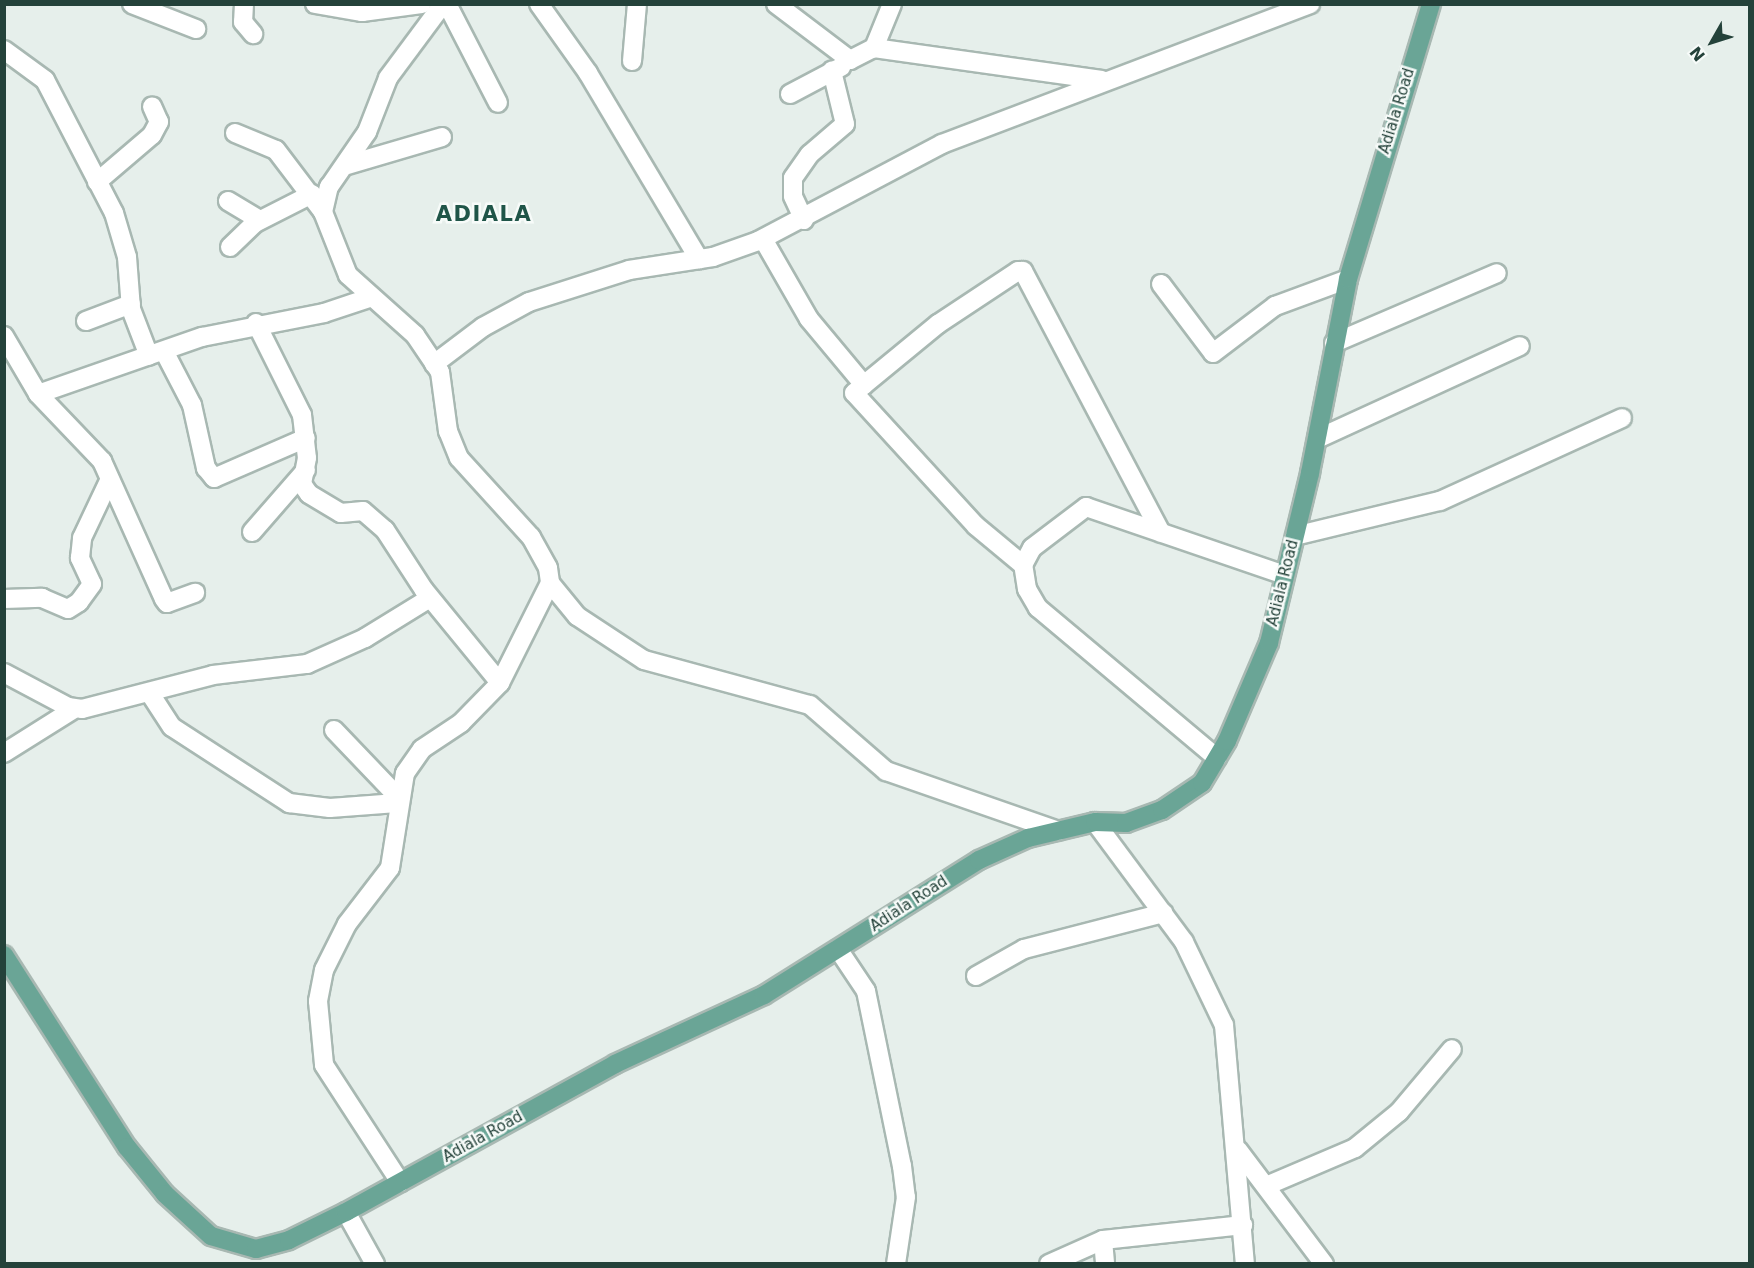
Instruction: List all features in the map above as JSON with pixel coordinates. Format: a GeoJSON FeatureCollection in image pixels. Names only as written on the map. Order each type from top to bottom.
{"type":"FeatureCollection","features":[{"type":"Feature","properties":{"kind":"main road","name":"Adiala Road"},"geometry":{"type":"LineString","coordinates":[[4,955],[127,1147],[165,1194],[212,1236],[256,1249],[289,1240],[346,1212],[615,1064],[764,995],[979,860],[1058,831],[1095,822],[1126,823],[1162,810],[1202,783],[1217,758],[1269,643],[1317,439],[1348,279],[1431,4]]}},
{"type":"Feature","properties":{"kind":"street"},"geometry":{"type":"LineString","coordinates":[[132,4],[196,29]]}},
{"type":"Feature","properties":{"kind":"street"},"geometry":{"type":"LineString","coordinates":[[244,4],[243,22],[253,34]]}},
{"type":"Feature","properties":{"kind":"street"},"geometry":{"type":"LineString","coordinates":[[315,4],[362,12],[421,4]]}},
{"type":"Feature","properties":{"kind":"street"},"geometry":{"type":"LineString","coordinates":[[323,212],[329,187],[367,132],[388,78],[445,4],[498,104]]}},
{"type":"Feature","properties":{"kind":"street"},"geometry":{"type":"LineString","coordinates":[[539,4],[588,73],[699,259]]}},
{"type":"Feature","properties":{"kind":"street"},"geometry":{"type":"LineString","coordinates":[[633,62],[637,4]]}},
{"type":"Feature","properties":{"kind":"street"},"geometry":{"type":"LineString","coordinates":[[776,4],[850,60]]}},
{"type":"Feature","properties":{"kind":"street"},"geometry":{"type":"LineString","coordinates":[[873,48],[892,4]]}},
{"type":"Feature","properties":{"kind":"street"},"geometry":{"type":"LineString","coordinates":[[434,364],[483,327],[529,302],[629,270],[699,259],[763,239],[804,220],[942,144],[1104,80],[1310,4]]}},
{"type":"Feature","properties":{"kind":"street"},"geometry":{"type":"LineString","coordinates":[[790,94],[873,48],[1104,80]]}},
{"type":"Feature","properties":{"kind":"street"},"geometry":{"type":"LineString","coordinates":[[4,50],[45,80],[97,182],[124,240],[131,304],[156,354],[192,405],[206,468],[214,478],[306,438]]}},
{"type":"Feature","properties":{"kind":"street"},"geometry":{"type":"LineString","coordinates":[[804,220],[793,196],[793,178],[810,154],[845,124],[832,71]]}},
{"type":"Feature","properties":{"kind":"street"},"geometry":{"type":"LineString","coordinates":[[97,182],[152,135],[159,122],[152,106]]}},
{"type":"Feature","properties":{"kind":"street"},"geometry":{"type":"LineString","coordinates":[[236,133],[276,150],[312,194],[323,212],[340,260],[369,298],[415,334],[434,364],[459,458],[543,552],[550,584],[577,616],[644,660],[810,705],[886,771],[1058,831]]}},
{"type":"Feature","properties":{"kind":"street"},"geometry":{"type":"LineString","coordinates":[[342,168],[366,155],[442,137]]}},
{"type":"Feature","properties":{"kind":"street"},"geometry":{"type":"LineString","coordinates":[[230,247],[260,220],[312,194]]}},
{"type":"Feature","properties":{"kind":"street"},"geometry":{"type":"LineString","coordinates":[[228,201],[260,220]]}},
{"type":"Feature","properties":{"kind":"street"},"geometry":{"type":"LineString","coordinates":[[763,239],[809,319],[864,385]]}},
{"type":"Feature","properties":{"kind":"street"},"geometry":{"type":"LineString","coordinates":[[1161,533],[1023,271],[938,324],[854,393],[856,398],[976,526],[1023,566],[1027,589],[1038,608],[1217,758]]}},
{"type":"Feature","properties":{"kind":"street"},"geometry":{"type":"LineString","coordinates":[[1334,343],[1497,273]]}},
{"type":"Feature","properties":{"kind":"street"},"geometry":{"type":"LineString","coordinates":[[1161,284],[1213,353],[1275,306],[1348,279]]}},
{"type":"Feature","properties":{"kind":"street"},"geometry":{"type":"LineString","coordinates":[[38,394],[75,377],[256,323],[324,313],[369,298]]}},
{"type":"Feature","properties":{"kind":"street"},"geometry":{"type":"LineString","coordinates":[[86,321],[131,304]]}},
{"type":"Feature","properties":{"kind":"street"},"geometry":{"type":"LineString","coordinates":[[256,323],[302,415],[306,438],[306,470],[302,484],[309,494],[341,513],[363,511],[394,540],[430,598],[500,683]]}},
{"type":"Feature","properties":{"kind":"street"},"geometry":{"type":"LineString","coordinates":[[4,336],[38,394],[93,447],[144,544],[164,599],[167,603],[195,593]]}},
{"type":"Feature","properties":{"kind":"street"},"geometry":{"type":"LineString","coordinates":[[1317,439],[1520,346]]}},
{"type":"Feature","properties":{"kind":"street"},"geometry":{"type":"LineString","coordinates":[[1295,536],[1440,501],[1622,418]]}},
{"type":"Feature","properties":{"kind":"street"},"geometry":{"type":"LineString","coordinates":[[252,532],[306,470]]}},
{"type":"Feature","properties":{"kind":"street"},"geometry":{"type":"LineString","coordinates":[[4,599],[42,598],[68,609],[79,602],[92,584],[80,558],[82,538],[109,481]]}},
{"type":"Feature","properties":{"kind":"street"},"geometry":{"type":"LineString","coordinates":[[1023,566],[1038,542],[1086,507],[1285,576]]}},
{"type":"Feature","properties":{"kind":"street"},"geometry":{"type":"LineString","coordinates":[[400,1182],[324,1065],[318,1001],[339,938],[390,868],[398,800],[414,759],[461,723],[500,683],[550,584]]}},
{"type":"Feature","properties":{"kind":"street"},"geometry":{"type":"LineString","coordinates":[[4,753],[74,709],[152,695],[213,675],[307,664],[365,638],[430,598]]}},
{"type":"Feature","properties":{"kind":"street"},"geometry":{"type":"LineString","coordinates":[[4,673],[74,709]]}},
{"type":"Feature","properties":{"kind":"street"},"geometry":{"type":"LineString","coordinates":[[152,695],[172,727],[289,803],[330,808],[398,800]]}},
{"type":"Feature","properties":{"kind":"street"},"geometry":{"type":"LineString","coordinates":[[334,730],[398,800]]}},
{"type":"Feature","properties":{"kind":"street"},"geometry":{"type":"LineString","coordinates":[[1095,822],[1184,942],[1224,1025],[1238,1150],[1245,1263]]}},
{"type":"Feature","properties":{"kind":"street"},"geometry":{"type":"LineString","coordinates":[[976,975],[1024,950],[1163,913]]}},
{"type":"Feature","properties":{"kind":"street"},"geometry":{"type":"LineString","coordinates":[[838,949],[866,991],[902,1166],[906,1197],[896,1263]]}},
{"type":"Feature","properties":{"kind":"street"},"geometry":{"type":"LineString","coordinates":[[1266,1186],[1355,1148],[1399,1112],[1452,1049]]}},
{"type":"Feature","properties":{"kind":"street"},"geometry":{"type":"LineString","coordinates":[[1238,1150],[1324,1263]]}},
{"type":"Feature","properties":{"kind":"street"},"geometry":{"type":"LineString","coordinates":[[346,1212],[375,1263]]}},
{"type":"Feature","properties":{"kind":"street"},"geometry":{"type":"LineString","coordinates":[[1049,1263],[1103,1240],[1243,1225]]}},
{"type":"Feature","properties":{"kind":"street"},"geometry":{"type":"LineString","coordinates":[[1103,1240],[1106,1263]]}},
{"type":"Feature","properties":{"kind":"district","name":"ADIALA"},"geometry":{"type":"Point","coordinates":[484,214]}}]}
